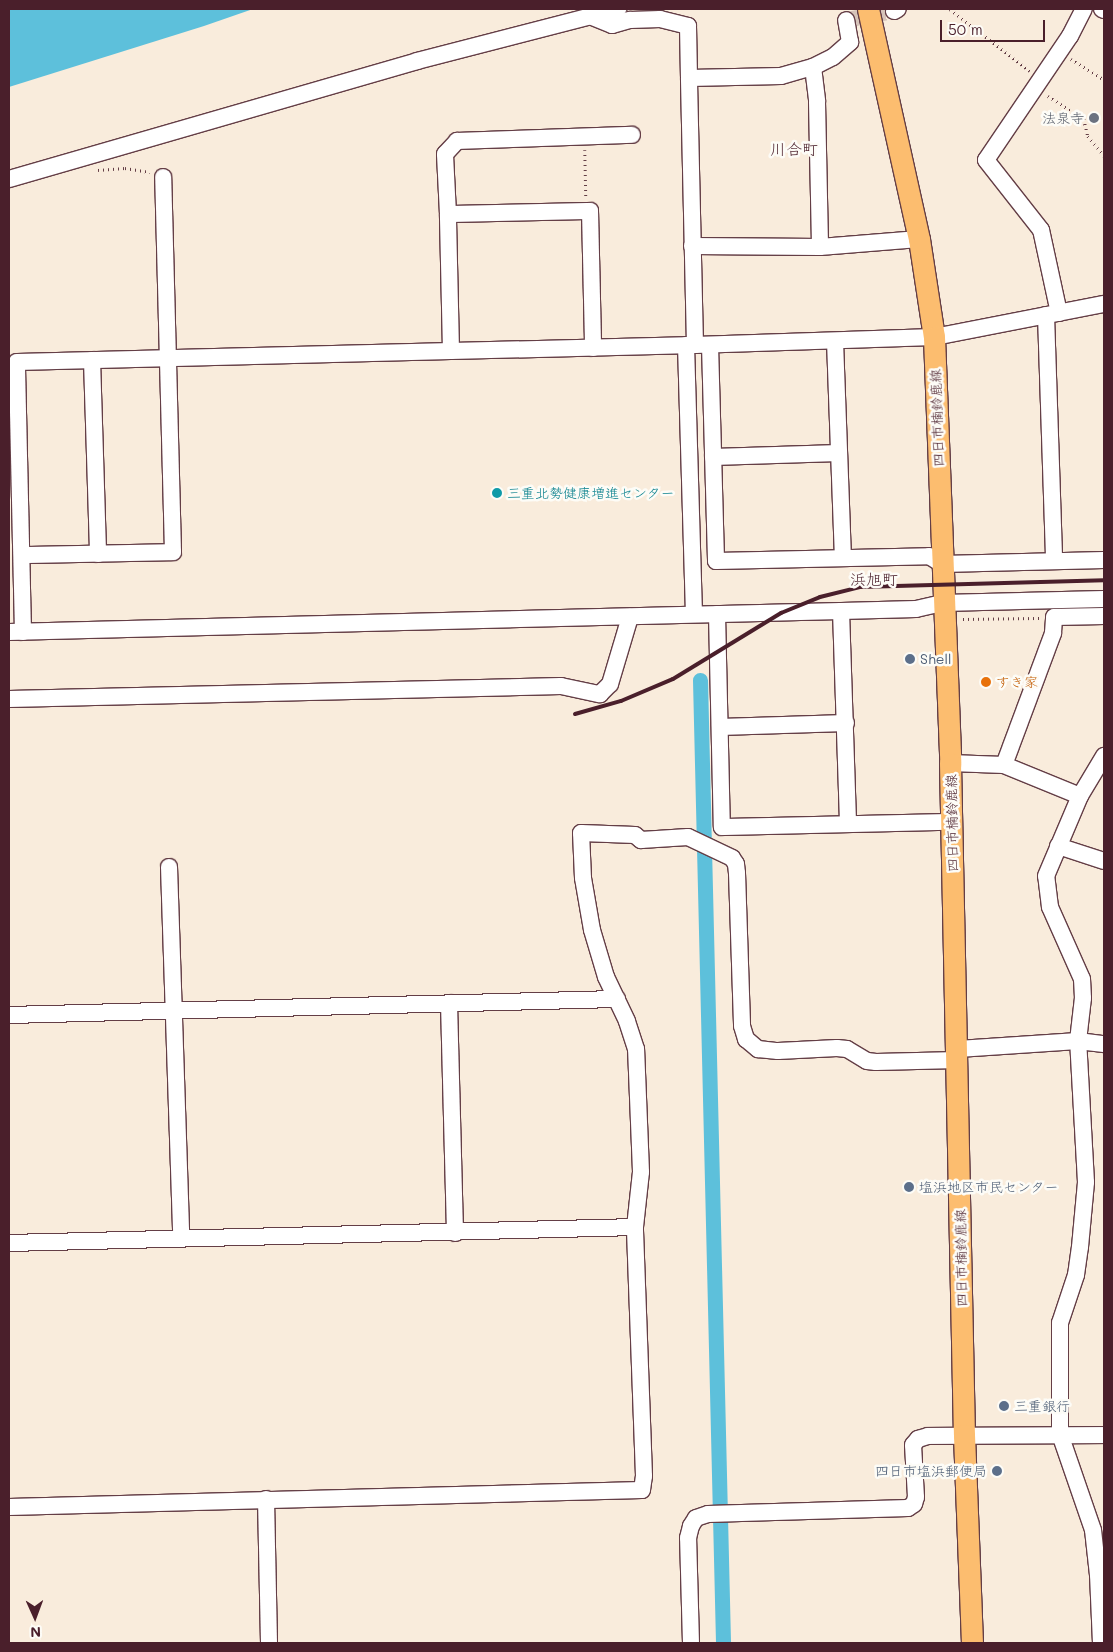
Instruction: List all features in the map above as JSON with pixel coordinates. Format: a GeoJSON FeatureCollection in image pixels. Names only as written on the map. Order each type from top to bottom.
{"type":"FeatureCollection","features":[{"type":"Feature","properties":{"kind":"main road","name":"四日市楠鈴鹿線"},"geometry":{"type":"LineString","coordinates":[[868,9],[919,239],[934,337],[950,763],[958,1054],[964,1435],[972,1643]]}},
{"type":"Feature","properties":{"kind":"street"},"geometry":{"type":"LineString","coordinates":[[9,179],[417,61],[618,9]]}},
{"type":"Feature","properties":{"kind":"street"},"geometry":{"type":"LineString","coordinates":[[1054,560],[1052,314],[1041,230],[986,160],[1059,52],[1084,9]]}},
{"type":"Feature","properties":{"kind":"street"},"geometry":{"type":"LineString","coordinates":[[590,16],[612,25],[630,20],[660,19],[688,26],[692,246],[697,345],[694,614]]}},
{"type":"Feature","properties":{"kind":"street"},"geometry":{"type":"LineString","coordinates":[[689,78],[781,76],[813,68],[833,56],[850,42],[846,20]]}},
{"type":"Feature","properties":{"kind":"street"},"geometry":{"type":"LineString","coordinates":[[813,68],[817,102],[820,247]]}},
{"type":"Feature","properties":{"kind":"street"},"geometry":{"type":"LineString","coordinates":[[451,351],[445,154],[458,141],[632,135]]}},
{"type":"Feature","properties":{"kind":"street"},"geometry":{"type":"LineString","coordinates":[[22,555],[172,552],[163,177]]}},
{"type":"Feature","properties":{"kind":"street"},"geometry":{"type":"LineString","coordinates":[[448,214],[590,210],[593,348]]}},
{"type":"Feature","properties":{"kind":"street"},"geometry":{"type":"LineString","coordinates":[[692,246],[820,247],[919,239]]}},
{"type":"Feature","properties":{"kind":"street"},"geometry":{"type":"LineString","coordinates":[[1104,304],[934,337],[593,348],[17,362],[22,555],[16,632],[628,625],[694,614],[916,609],[944,611],[971,603],[1104,600]]}},
{"type":"Feature","properties":{"kind":"street"},"geometry":{"type":"LineString","coordinates":[[835,341],[842,558]]}},
{"type":"Feature","properties":{"kind":"street"},"geometry":{"type":"LineString","coordinates":[[697,345],[713,457],[716,561],[929,556],[942,564],[1104,560]]}},
{"type":"Feature","properties":{"kind":"street"},"geometry":{"type":"LineString","coordinates":[[92,360],[98,554]]}},
{"type":"Feature","properties":{"kind":"street"},"geometry":{"type":"LineString","coordinates":[[713,457],[839,453]]}},
{"type":"Feature","properties":{"kind":"street"},"geometry":{"type":"LineString","coordinates":[[841,612],[848,823]]}},
{"type":"Feature","properties":{"kind":"street"},"geometry":{"type":"LineString","coordinates":[[717,614],[722,827],[951,822]]}},
{"type":"Feature","properties":{"kind":"street"},"geometry":{"type":"LineString","coordinates":[[1004,765],[1052,633],[1054,617],[1104,616]]}},
{"type":"Feature","properties":{"kind":"street"},"geometry":{"type":"LineString","coordinates":[[9,699],[561,686],[600,694],[610,684],[628,625]]}},
{"type":"Feature","properties":{"kind":"street"},"geometry":{"type":"LineString","coordinates":[[720,727],[846,723]]}},
{"type":"Feature","properties":{"kind":"street"},"geometry":{"type":"LineString","coordinates":[[1100,1643],[1098,1575],[1093,1530],[1060,1434],[1060,1323],[1076,1275],[1086,1182],[1078,1040],[1083,998],[1082,979],[1050,907],[1046,876],[1080,796],[1104,756]]}},
{"type":"Feature","properties":{"kind":"street"},"geometry":{"type":"LineString","coordinates":[[950,763],[1004,765],[1080,796]]}},
{"type":"Feature","properties":{"kind":"street"},"geometry":{"type":"LineString","coordinates":[[9,1507],[642,1490],[644,1466],[635,1227],[641,1172],[636,1050],[617,999],[606,977],[592,930],[583,878],[581,833],[634,835],[641,840],[688,837],[732,858],[736,864],[742,1026],[746,1039],[758,1049],[778,1051],[848,1049],[867,1061],[876,1062],[1078,1040],[1104,1044]]}},
{"type":"Feature","properties":{"kind":"street"},"geometry":{"type":"LineString","coordinates":[[1058,846],[1104,861]]}},
{"type":"Feature","properties":{"kind":"street"},"geometry":{"type":"LineString","coordinates":[[169,867],[181,1238]]}},
{"type":"Feature","properties":{"kind":"street"},"geometry":{"type":"LineString","coordinates":[[9,1015],[617,999]]}},
{"type":"Feature","properties":{"kind":"street"},"geometry":{"type":"LineString","coordinates":[[450,1003],[455,1233]]}},
{"type":"Feature","properties":{"kind":"street"},"geometry":{"type":"LineString","coordinates":[[9,1243],[635,1227]]}},
{"type":"Feature","properties":{"kind":"street"},"geometry":{"type":"LineString","coordinates":[[690,1643],[688,1538],[691,1526],[696,1518],[708,1514],[908,1508],[914,1504],[916,1497],[913,1445],[918,1439],[928,1436],[1104,1435]]}},
{"type":"Feature","properties":{"kind":"street"},"geometry":{"type":"LineString","coordinates":[[266,1499],[269,1643]]}},
{"type":"Feature","properties":{"kind":"path"},"geometry":{"type":"LineString","coordinates":[[950,9],[1084,119],[1088,136],[1104,156]]}},
{"type":"Feature","properties":{"kind":"path"},"geometry":{"type":"LineString","coordinates":[[1059,52],[1104,80]]}},
{"type":"Feature","properties":{"kind":"path"},"geometry":{"type":"LineString","coordinates":[[585,137],[587,211]]}},
{"type":"Feature","properties":{"kind":"path"},"geometry":{"type":"LineString","coordinates":[[89,171],[125,168],[142,169],[163,177]]}},
{"type":"Feature","properties":{"kind":"path"},"geometry":{"type":"LineString","coordinates":[[944,611],[1054,617]]}},
{"type":"Feature","properties":{"kind":"water"},"geometry":{"type":"Polygon","coordinates":[[[9,9],[253,9],[9,87],[9,9]]]}},
{"type":"Feature","properties":{"kind":"waterway"},"geometry":{"type":"LineString","coordinates":[[700,680],[723,1643]]}},
{"type":"Feature","properties":{"kind":"tunnel"},"geometry":{"type":"LineString","coordinates":[[846,20],[894,11]]}},
{"type":"Feature","properties":{"kind":"railway"},"geometry":{"type":"LineString","coordinates":[[575,714],[621,701],[673,679],[781,613],[820,597],[860,587],[1104,580]]}},
{"type":"Feature","properties":{"kind":"place","name":"法泉寺"},"geometry":{"type":"Point","coordinates":[1094,118]}},
{"type":"Feature","properties":{"kind":"place","name":"三重北勢健康増進センター"},"geometry":{"type":"Point","coordinates":[497,493]}},
{"type":"Feature","properties":{"kind":"place","name":"Shell"},"geometry":{"type":"Point","coordinates":[910,659]}},
{"type":"Feature","properties":{"kind":"place","name":"すき家"},"geometry":{"type":"Point","coordinates":[986,682]}},
{"type":"Feature","properties":{"kind":"place","name":"塩浜地区市民センター"},"geometry":{"type":"Point","coordinates":[909,1187]}},
{"type":"Feature","properties":{"kind":"place","name":"三重銀行"},"geometry":{"type":"Point","coordinates":[1004,1406]}},
{"type":"Feature","properties":{"kind":"place","name":"四日市塩浜郵便局"},"geometry":{"type":"Point","coordinates":[997,1471]}},
{"type":"Feature","properties":{"kind":"district","name":"川合町"},"geometry":{"type":"Point","coordinates":[794,149]}},
{"type":"Feature","properties":{"kind":"district","name":"浜旭町"},"geometry":{"type":"Point","coordinates":[874,579]}}]}
